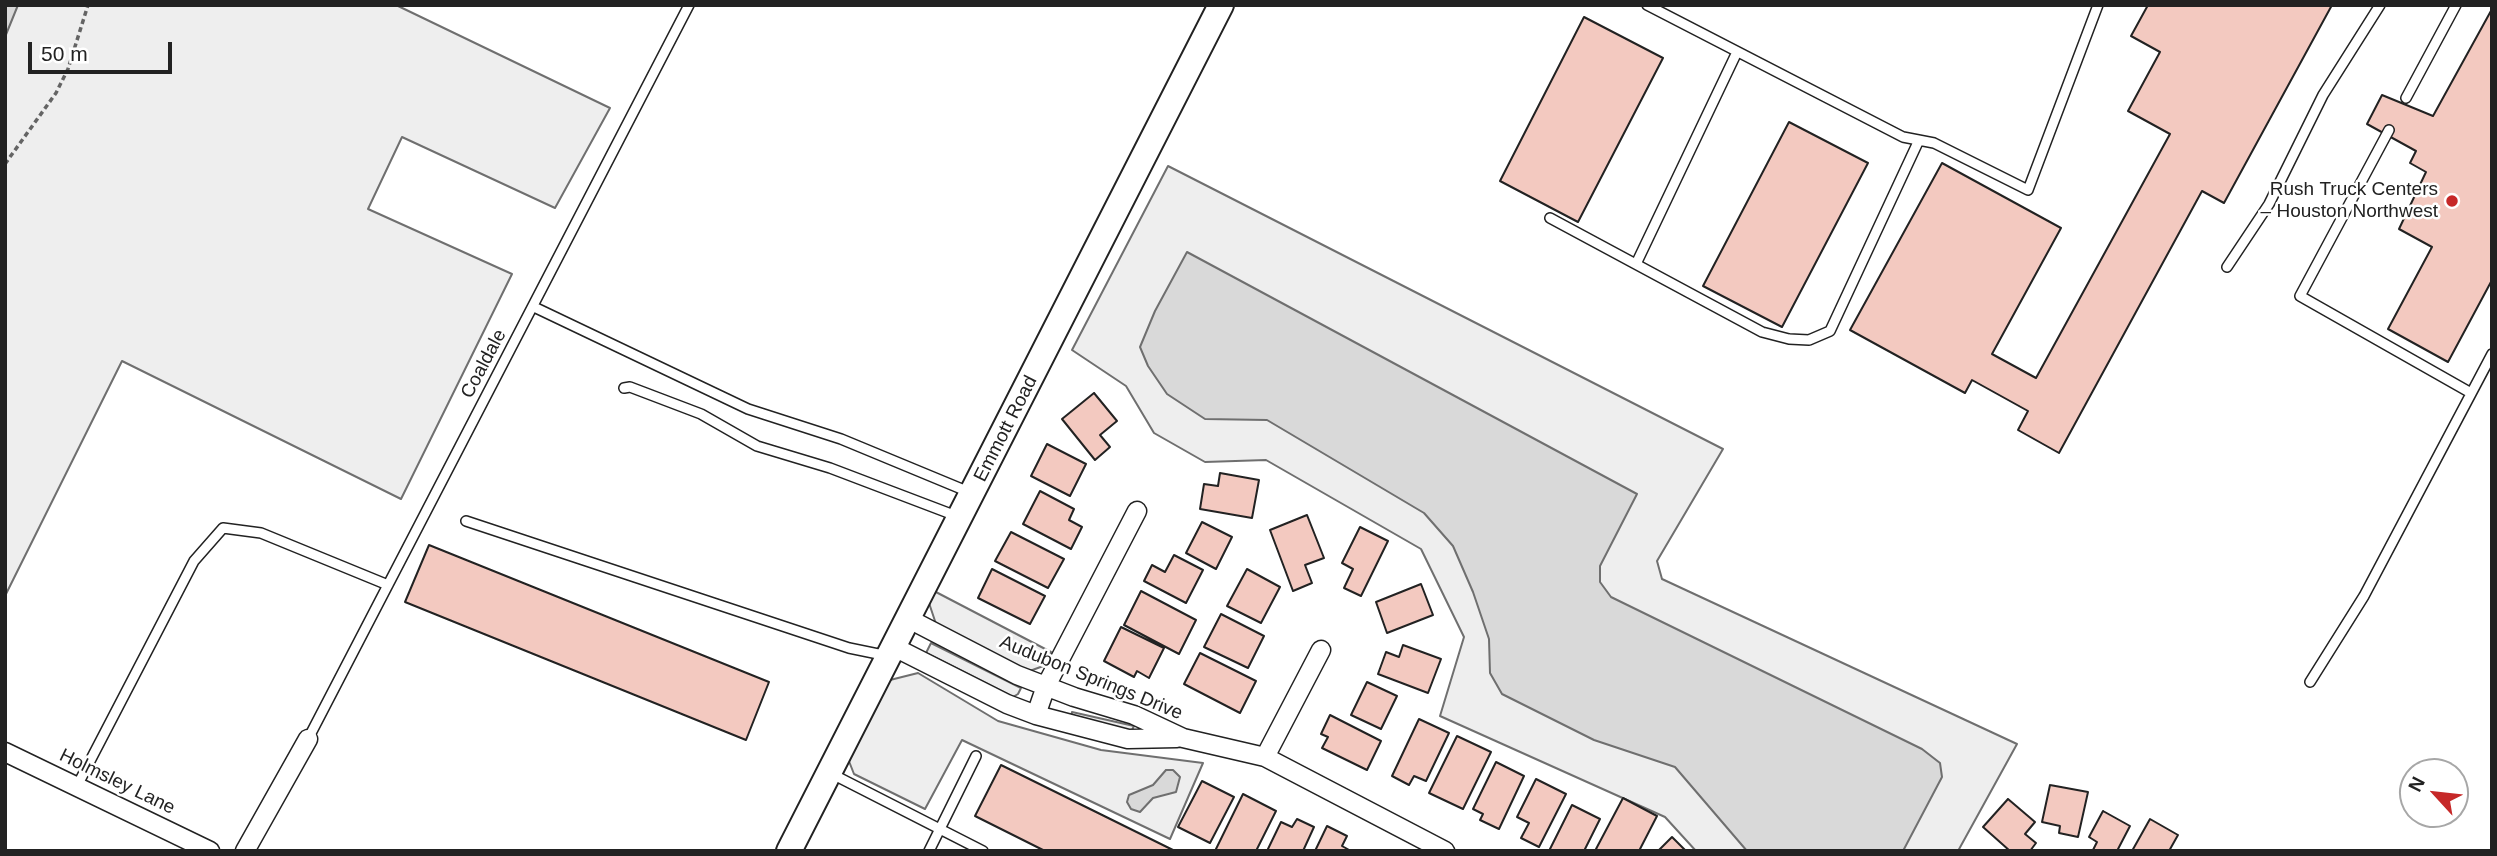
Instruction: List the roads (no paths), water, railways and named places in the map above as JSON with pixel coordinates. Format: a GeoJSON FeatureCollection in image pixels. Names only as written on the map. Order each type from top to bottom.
{"type":"FeatureCollection","features":[{"type":"Feature","properties":{"kind":"street","name":"Emmott Road"},"geometry":{"type":"LineString","coordinates":[[789,851],[974,494],[1221,5]]}},
{"type":"Feature","properties":{"kind":"street"},"geometry":{"type":"LineString","coordinates":[[1037,715],[1046,686],[1137,511]]}},
{"type":"Feature","properties":{"kind":"street","name":"Audubon Springs Drive"},"geometry":{"type":"LineString","coordinates":[[909,619],[1046,686],[1134,715],[1183,738],[1265,757],[1444,851]]}},
{"type":"Feature","properties":{"kind":"street"},"geometry":{"type":"LineString","coordinates":[[1265,757],[1321,650]]}},
{"type":"Feature","properties":{"kind":"street","name":"Audubon Springs Drive"},"geometry":{"type":"LineString","coordinates":[[892,652],[1037,715],[1128,739],[1183,738]]}},
{"type":"Feature","properties":{"kind":"street"},"geometry":{"type":"LineString","coordinates":[[245,851],[308,739]]}},
{"type":"Feature","properties":{"kind":"street","name":"Holmsley Lane"},"geometry":{"type":"LineString","coordinates":[[5,752],[210,851]]}},
{"type":"Feature","properties":{"kind":"lane","name":"Coaldale"},"geometry":{"type":"LineString","coordinates":[[308,739],[689,5]]}},
{"type":"Feature","properties":{"kind":"lane"},"geometry":{"type":"LineString","coordinates":[[1647,5],[1903,137],[1934,143],[2028,190],[2098,5]]}},
{"type":"Feature","properties":{"kind":"lane"},"geometry":{"type":"LineString","coordinates":[[2227,267],[2269,204],[2323,95],[2380,5]]}},
{"type":"Feature","properties":{"kind":"lane"},"geometry":{"type":"LineString","coordinates":[[2406,98],[2456,5]]}},
{"type":"Feature","properties":{"kind":"lane"},"geometry":{"type":"LineString","coordinates":[[1636,264],[1737,52]]}},
{"type":"Feature","properties":{"kind":"lane"},"geometry":{"type":"LineString","coordinates":[[2389,130],[2300,296],[2471,393]]}},
{"type":"Feature","properties":{"kind":"lane"},"geometry":{"type":"LineString","coordinates":[[1550,218],[1762,332],[1789,339],[1820,337],[1830,331],[1919,140]]}},
{"type":"Feature","properties":{"kind":"lane"},"geometry":{"type":"LineString","coordinates":[[534,307],[748,409],[841,439],[974,494]]}},
{"type":"Feature","properties":{"kind":"lane"},"geometry":{"type":"LineString","coordinates":[[2310,682],[2364,596],[2492,354]]}},
{"type":"Feature","properties":{"kind":"lane"},"geometry":{"type":"LineString","coordinates":[[624,388],[630,387],[701,414],[757,446],[830,468],[961,518]]}},
{"type":"Feature","properties":{"kind":"lane"},"geometry":{"type":"LineString","coordinates":[[466,521],[849,648],[892,652]]}},
{"type":"Feature","properties":{"kind":"lane"},"geometry":{"type":"LineString","coordinates":[[77,786],[194,561],[223,528],[261,533],[388,586]]}},
{"type":"Feature","properties":{"kind":"lane"},"geometry":{"type":"LineString","coordinates":[[929,851],[976,756]]}},
{"type":"Feature","properties":{"kind":"lane"},"geometry":{"type":"LineString","coordinates":[[830,773],[983,851]]}},
{"type":"Feature","properties":{"kind":"place","name":"Rush Truck Centers – Houston Northwest"},"geometry":{"type":"Point","coordinates":[2452,201]}}]}
